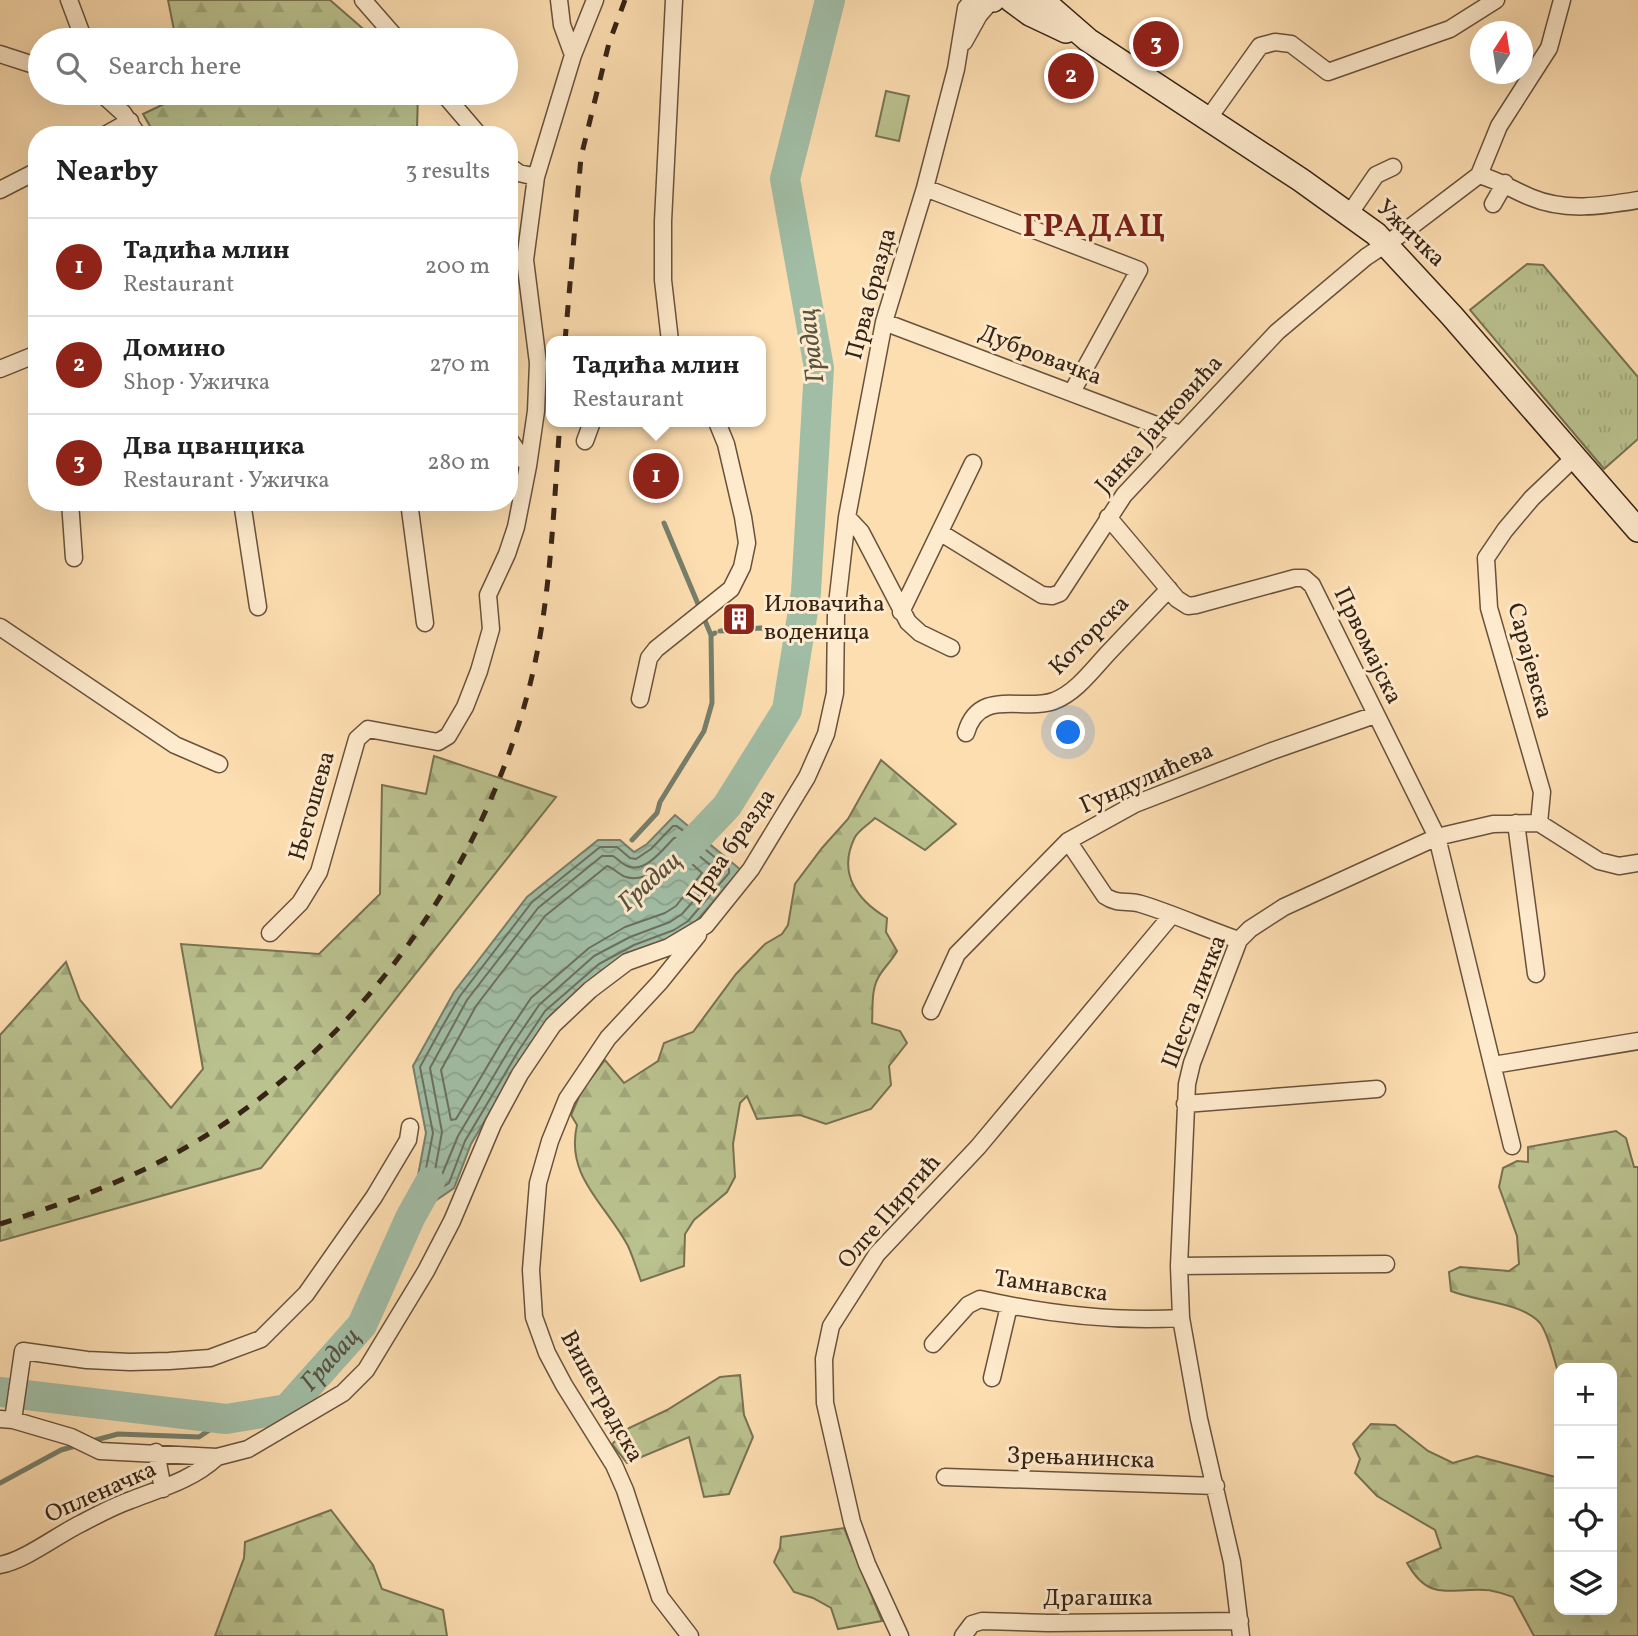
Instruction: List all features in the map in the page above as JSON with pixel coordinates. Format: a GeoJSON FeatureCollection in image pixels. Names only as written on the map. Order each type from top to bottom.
{"type":"FeatureCollection","features":[{"type":"Feature","properties":{"kind":"main road","name":"Ужичка"},"geometry":{"type":"LineString","coordinates":[[1011,0],[1030,14],[1088,40]]}},
{"type":"Feature","properties":{"kind":"main road","name":"Ужичка"},"geometry":{"type":"LineString","coordinates":[[1042,0],[1088,40],[1350,213],[1387,244],[1638,530]]}},
{"type":"Feature","properties":{"kind":"street"},"geometry":{"type":"LineString","coordinates":[[69,0],[80,28]]}},
{"type":"Feature","properties":{"kind":"street"},"geometry":{"type":"LineString","coordinates":[[363,0],[388,28]]}},
{"type":"Feature","properties":{"kind":"street"},"geometry":{"type":"LineString","coordinates":[[559,0],[562,25],[573,55]]}},
{"type":"Feature","properties":{"kind":"street","name":"Његошева"},"geometry":{"type":"LineString","coordinates":[[518,510],[536,411],[538,363],[525,260],[536,177],[573,55],[595,0]]}},
{"type":"Feature","properties":{"kind":"street"},"geometry":{"type":"LineString","coordinates":[[669,336],[664,291],[663,221],[674,0]]}},
{"type":"Feature","properties":{"kind":"street","name":"Прва бразда"},"geometry":{"type":"LineString","coordinates":[[9,1416],[71,1437],[93,1448],[111,1452],[156,1452],[217,1457],[248,1449],[344,1393],[366,1370],[426,1271],[452,1221],[493,1124],[520,1074],[553,1025],[590,990],[627,962],[670,947],[706,925],[751,869],[807,776],[826,734],[835,693],[836,613],[847,517],[884,322],[925,188],[959,51],[966,8],[973,0]]}},
{"type":"Feature","properties":{"kind":"street","name":"Прва бразда"},"geometry":{"type":"LineString","coordinates":[[959,51],[979,15],[992,0]]}},
{"type":"Feature","properties":{"kind":"street"},"geometry":{"type":"LineString","coordinates":[[1208,119],[1260,46],[1275,42],[1291,44],[1328,72],[1450,29],[1496,0]]}},
{"type":"Feature","properties":{"kind":"street"},"geometry":{"type":"LineString","coordinates":[[1562,0],[1549,48],[1499,125],[1479,176],[1505,183],[1532,198],[1559,205],[1598,207],[1638,200]]}},
{"type":"Feature","properties":{"kind":"street"},"geometry":{"type":"LineString","coordinates":[[0,54],[28,63]]}},
{"type":"Feature","properties":{"kind":"street"},"geometry":{"type":"LineString","coordinates":[[112,105],[132,126]]}},
{"type":"Feature","properties":{"kind":"street"},"geometry":{"type":"LineString","coordinates":[[453,105],[471,126]]}},
{"type":"Feature","properties":{"kind":"street"},"geometry":{"type":"LineString","coordinates":[[1350,213],[1376,175],[1393,167]]}},
{"type":"Feature","properties":{"kind":"street"},"geometry":{"type":"LineString","coordinates":[[518,172],[536,177]]}},
{"type":"Feature","properties":{"kind":"street"},"geometry":{"type":"LineString","coordinates":[[0,190],[28,176]]}},
{"type":"Feature","properties":{"kind":"street","name":"Јанка Јанковића"},"geometry":{"type":"LineString","coordinates":[[941,533],[1042,595],[1060,593],[1124,495],[1278,332],[1366,257],[1479,176]]}},
{"type":"Feature","properties":{"kind":"street"},"geometry":{"type":"LineString","coordinates":[[1493,204],[1505,183]]}},
{"type":"Feature","properties":{"kind":"street"},"geometry":{"type":"LineString","coordinates":[[925,188],[1139,270],[1072,392]]}},
{"type":"Feature","properties":{"kind":"street","name":"Дубровачка"},"geometry":{"type":"LineString","coordinates":[[884,322],[1180,434]]}},
{"type":"Feature","properties":{"kind":"street"},"geometry":{"type":"LineString","coordinates":[[0,369],[28,358]]}},
{"type":"Feature","properties":{"kind":"street"},"geometry":{"type":"LineString","coordinates":[[585,441],[590,427]]}},
{"type":"Feature","properties":{"kind":"street"},"geometry":{"type":"LineString","coordinates":[[640,699],[649,658],[656,649],[731,589],[742,567],[747,543],[726,444],[719,427]]}},
{"type":"Feature","properties":{"kind":"street"},"geometry":{"type":"LineString","coordinates":[[518,452],[528,466]]}},
{"type":"Feature","properties":{"kind":"street","name":"Сарајевска"},"geometry":{"type":"LineString","coordinates":[[1539,823],[1542,793],[1489,608],[1486,558],[1532,498],[1574,458]]}},
{"type":"Feature","properties":{"kind":"street"},"geometry":{"type":"LineString","coordinates":[[901,612],[973,463]]}},
{"type":"Feature","properties":{"kind":"street"},"geometry":{"type":"LineString","coordinates":[[71,511],[74,558]]}},
{"type":"Feature","properties":{"kind":"street"},"geometry":{"type":"LineString","coordinates":[[243,511],[258,607]]}},
{"type":"Feature","properties":{"kind":"street"},"geometry":{"type":"LineString","coordinates":[[410,511],[425,623]]}},
{"type":"Feature","properties":{"kind":"street","name":"Његошева"},"geometry":{"type":"LineString","coordinates":[[270,933],[300,903],[319,872],[357,739],[368,729],[429,742],[438,742],[448,736],[465,707],[479,671],[491,629],[488,595],[510,545],[518,511]]}},
{"type":"Feature","properties":{"kind":"street"},"geometry":{"type":"LineString","coordinates":[[847,517],[861,531],[901,612],[920,633],[951,648]]}},
{"type":"Feature","properties":{"kind":"street","name":"Првомајска"},"geometry":{"type":"LineString","coordinates":[[1108,517],[1177,599],[1188,606],[1295,578],[1304,578],[1312,585],[1437,837],[1512,1146]]}},
{"type":"Feature","properties":{"kind":"street","name":"Которска"},"geometry":{"type":"LineString","coordinates":[[966,733],[970,722],[990,706],[1051,702],[1076,687],[1169,589]]}},
{"type":"Feature","properties":{"kind":"street"},"geometry":{"type":"LineString","coordinates":[[0,627],[175,745],[219,764]]}},
{"type":"Feature","properties":{"kind":"street","name":"Гундулићева"},"geometry":{"type":"LineString","coordinates":[[931,1011],[957,954],[1068,841],[1135,804],[1375,715]]}},
{"type":"Feature","properties":{"kind":"street"},"geometry":{"type":"LineString","coordinates":[[1516,823],[1536,974]]}},
{"type":"Feature","properties":{"kind":"street"},"geometry":{"type":"LineString","coordinates":[[1539,823],[1599,861],[1619,866],[1638,863]]}},
{"type":"Feature","properties":{"kind":"street","name":"Шеста личка"},"geometry":{"type":"LineString","coordinates":[[1240,1629],[1232,1562],[1199,1419],[1181,1318],[1179,1266],[1185,1104],[1192,1063],[1239,940],[1250,929],[1284,907],[1437,837],[1493,824],[1539,823]]}},
{"type":"Feature","properties":{"kind":"street"},"geometry":{"type":"LineString","coordinates":[[1068,841],[1105,896],[1118,903],[1137,903],[1239,940]]}},
{"type":"Feature","properties":{"kind":"street","name":"Олге Пиргић"},"geometry":{"type":"LineString","coordinates":[[900,1636],[866,1564],[852,1522],[825,1402],[824,1359],[831,1326],[877,1254],[978,1147],[1171,916]]}},
{"type":"Feature","properties":{"kind":"street","name":"Вишеградска"},"geometry":{"type":"LineString","coordinates":[[690,1636],[660,1597],[625,1490],[614,1465],[547,1353],[534,1317],[531,1270],[538,1184],[550,1141],[567,1099],[608,1038],[660,982],[706,925]]}},
{"type":"Feature","properties":{"kind":"street"},"geometry":{"type":"LineString","coordinates":[[1493,1065],[1638,1041]]}},
{"type":"Feature","properties":{"kind":"street"},"geometry":{"type":"LineString","coordinates":[[1185,1104],[1377,1089]]}},
{"type":"Feature","properties":{"kind":"street"},"geometry":{"type":"LineString","coordinates":[[9,1416],[23,1351],[87,1360],[130,1362],[210,1358],[261,1339],[306,1294],[374,1197],[408,1140],[410,1127]]}},
{"type":"Feature","properties":{"kind":"street"},"geometry":{"type":"LineString","coordinates":[[1179,1266],[1387,1264]]}},
{"type":"Feature","properties":{"kind":"street","name":"Тамнавска"},"geometry":{"type":"LineString","coordinates":[[933,1344],[973,1301],[980,1299],[1009,1306],[1104,1319],[1181,1318]]}},
{"type":"Feature","properties":{"kind":"street"},"geometry":{"type":"LineString","coordinates":[[992,1378],[1009,1306]]}},
{"type":"Feature","properties":{"kind":"street"},"geometry":{"type":"LineString","coordinates":[[156,1452],[163,1489]]}},
{"type":"Feature","properties":{"kind":"street","name":"Опленачка"},"geometry":{"type":"LineString","coordinates":[[0,1565],[31,1553],[49,1540],[117,1506],[180,1482],[205,1468],[217,1457]]}},
{"type":"Feature","properties":{"kind":"street","name":"Зрењанинска"},"geometry":{"type":"LineString","coordinates":[[945,1477],[1216,1486]]}},
{"type":"Feature","properties":{"kind":"street","name":"Драгашка"},"geometry":{"type":"LineString","coordinates":[[963,1636],[972,1624],[982,1621],[1240,1629]]}},
{"type":"Feature","properties":{"kind":"green space"},"geometry":{"type":"Polygon","coordinates":[[[168,0],[330,0],[362,28],[174,28],[168,0]]]}},
{"type":"Feature","properties":{"kind":"green space"},"geometry":{"type":"Polygon","coordinates":[[[886,91],[909,96],[899,141],[876,136],[886,91]]]}},
{"type":"Feature","properties":{"kind":"green space"},"geometry":{"type":"Polygon","coordinates":[[[162,105],[418,105],[417,126],[150,126],[143,114],[162,105]]]}},
{"type":"Feature","properties":{"kind":"green space"},"geometry":{"type":"Polygon","coordinates":[[[1527,264],[1543,265],[1638,377],[1638,439],[1604,469],[1470,310],[1527,264]]]}},
{"type":"Feature","properties":{"kind":"green space"},"geometry":{"type":"Polygon","coordinates":[[[434,756],[556,797],[261,1168],[0,1241],[0,1035],[66,962],[80,1000],[171,1108],[203,1069],[181,944],[319,954],[380,894],[382,785],[426,794],[434,756]]]}},
{"type":"Feature","properties":{"kind":"green space"},"geometry":{"type":"Polygon","coordinates":[[[881,760],[956,824],[925,850],[875,818],[857,834],[850,850],[849,874],[853,884],[867,903],[887,918],[886,932],[897,951],[878,978],[873,1000],[872,1023],[900,1031],[907,1043],[889,1066],[891,1085],[871,1109],[826,1124],[800,1115],[757,1119],[747,1096],[740,1103],[733,1144],[735,1177],[727,1192],[694,1220],[685,1234],[684,1266],[641,1281],[628,1246],[590,1189],[577,1160],[577,1125],[571,1115],[582,1090],[605,1060],[624,1083],[658,1061],[664,1043],[693,1032],[736,974],[765,944],[782,934],[788,925],[795,884],[848,819],[881,760]]]}},
{"type":"Feature","properties":{"kind":"green space"},"geometry":{"type":"Polygon","coordinates":[[[1616,1131],[1626,1138],[1634,1167],[1638,1167],[1638,1636],[1534,1636],[1513,1597],[1488,1590],[1440,1590],[1423,1583],[1407,1563],[1441,1548],[1435,1530],[1377,1496],[1355,1473],[1360,1459],[1353,1444],[1371,1424],[1395,1425],[1428,1451],[1453,1463],[1477,1456],[1554,1477],[1554,1615],[1617,1615],[1617,1363],[1555,1363],[1543,1328],[1532,1316],[1511,1307],[1451,1291],[1449,1272],[1460,1267],[1509,1271],[1519,1264],[1517,1236],[1499,1187],[1503,1168],[1517,1161],[1528,1162],[1528,1147],[1616,1131]]]}},
{"type":"Feature","properties":{"kind":"green space"},"geometry":{"type":"Polygon","coordinates":[[[740,1375],[744,1415],[753,1437],[729,1494],[704,1497],[689,1437],[627,1463],[612,1444],[629,1428],[667,1410],[720,1377],[740,1375]]]}},
{"type":"Feature","properties":{"kind":"green space"},"geometry":{"type":"Polygon","coordinates":[[[331,1510],[373,1565],[382,1589],[443,1610],[447,1636],[215,1636],[244,1558],[245,1542],[331,1510]]]}},
{"type":"Feature","properties":{"kind":"green space"},"geometry":{"type":"Polygon","coordinates":[[[844,1528],[882,1621],[838,1629],[831,1608],[794,1592],[774,1562],[781,1537],[844,1528]]]}},
{"type":"Feature","properties":{"kind":"water"},"geometry":{"type":"Polygon","coordinates":[[[675,815],[741,870],[692,926],[677,936],[637,951],[602,970],[550,1016],[471,1144],[454,1188],[410,1218],[426,1133],[413,1066],[454,992],[527,897],[598,840],[620,840],[634,852],[647,844],[675,815]]]}},
{"type":"Feature","properties":{"kind":"waterway","name":"Градац"},"geometry":{"type":"LineString","coordinates":[[671,865],[727,806],[787,710],[806,592],[819,368],[785,179],[830,0]]}},
{"type":"Feature","properties":{"kind":"waterway"},"geometry":{"type":"LineString","coordinates":[[664,523],[711,635]]}},
{"type":"Feature","properties":{"kind":"waterway"},"geometry":{"type":"LineString","coordinates":[[720,631],[761,628],[799,637]]}},
{"type":"Feature","properties":{"kind":"waterway"},"geometry":{"type":"LineString","coordinates":[[632,840],[657,813],[660,802],[704,731],[712,703],[711,635],[715,633]]}},
{"type":"Feature","properties":{"kind":"waterway","name":"Градац"},"geometry":{"type":"LineString","coordinates":[[0,1392],[226,1419],[287,1409],[362,1325],[410,1218],[430,1182]]}},
{"type":"Feature","properties":{"kind":"waterway"},"geometry":{"type":"LineString","coordinates":[[92,1441],[118,1434],[199,1437],[226,1419]]}},
{"type":"Feature","properties":{"kind":"waterway"},"geometry":{"type":"LineString","coordinates":[[0,1483],[61,1450],[79,1445]]}},
{"type":"Feature","properties":{"kind":"railway"},"geometry":{"type":"LineString","coordinates":[[565,336],[581,157],[609,43],[625,0]]}},
{"type":"Feature","properties":{"kind":"railway"},"geometry":{"type":"LineString","coordinates":[[0,1224],[123,1179],[163,1160],[228,1121],[288,1075],[343,1023],[393,965],[436,903],[473,837],[504,768],[527,696],[546,595],[560,427]]}},
{"type":"Feature","properties":{"kind":"place","name":"Два цванцика"},"geometry":{"type":"Point","coordinates":[1156,44]}},
{"type":"Feature","properties":{"kind":"place","name":"Домино"},"geometry":{"type":"Point","coordinates":[1071,76]}},
{"type":"Feature","properties":{"kind":"place","name":"Тадића млин"},"geometry":{"type":"Point","coordinates":[656,476]}},
{"type":"Feature","properties":{"kind":"place","name":"Иловачића воденица"},"geometry":{"type":"Point","coordinates":[739,619]}},
{"type":"Feature","properties":{"kind":"district","name":"ГРАДАЦ"},"geometry":{"type":"Point","coordinates":[1095,228]}}]}
